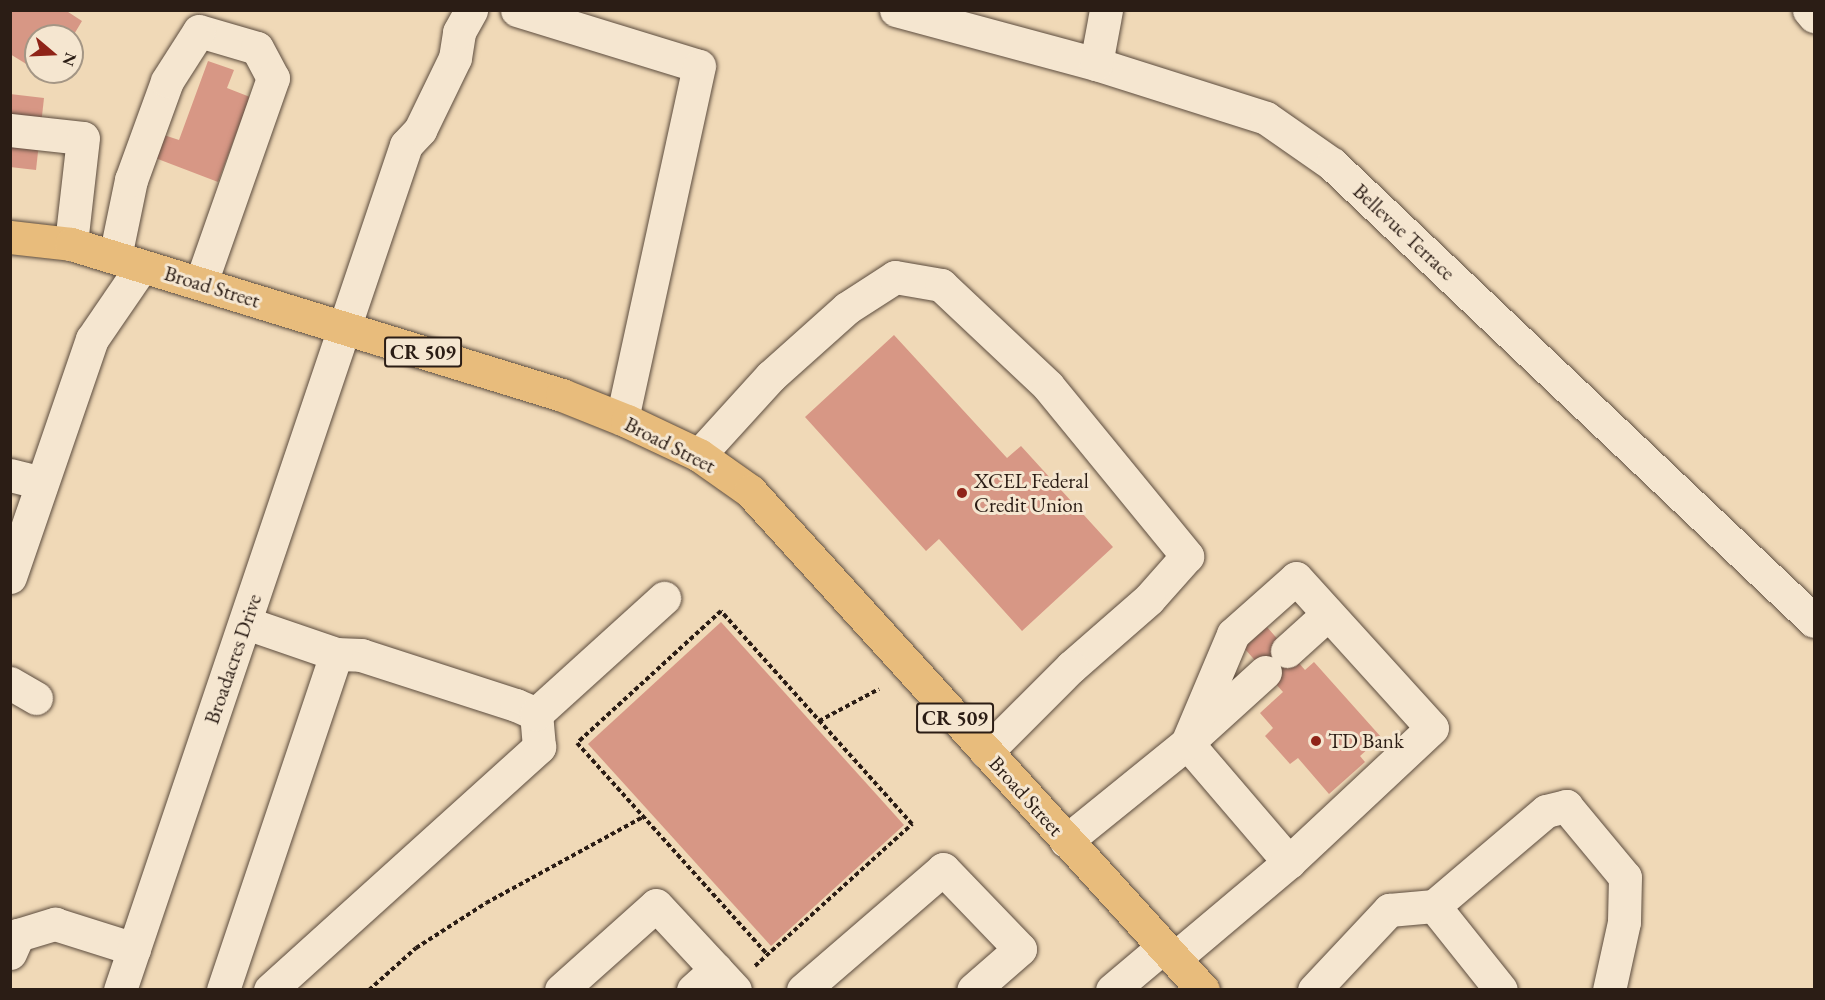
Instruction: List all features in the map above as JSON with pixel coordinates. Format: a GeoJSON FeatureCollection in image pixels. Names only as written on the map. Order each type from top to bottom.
{"type":"FeatureCollection","features":[{"type":"Feature","properties":{"kind":"main road","name":"Broad Street"},"geometry":{"type":"LineString","coordinates":[[10,237],[71,244],[562,395],[622,419],[699,455],[750,491],[1203,990]]}},
{"type":"Feature","properties":{"kind":"street","name":"Broadacres Drive"},"geometry":{"type":"LineString","coordinates":[[120,990],[406,145],[420,130],[455,58],[459,32],[471,10]]}},
{"type":"Feature","properties":{"kind":"street"},"geometry":{"type":"LineString","coordinates":[[517,10],[699,66],[622,419]]}},
{"type":"Feature","properties":{"kind":"street","name":"Bellevue Terrace"},"geometry":{"type":"LineString","coordinates":[[896,10],[1096,64],[1266,118],[1332,164],[1815,621]]}},
{"type":"Feature","properties":{"kind":"street"},"geometry":{"type":"LineString","coordinates":[[1096,64],[1106,10]]}},
{"type":"Feature","properties":{"kind":"street"},"geometry":{"type":"LineString","coordinates":[[1809,10],[1815,16]]}},
{"type":"Feature","properties":{"kind":"street"},"geometry":{"type":"LineString","coordinates":[[10,578],[26,479],[129,262],[185,84],[199,31],[257,48],[273,78],[201,283]]}},
{"type":"Feature","properties":{"kind":"street"},"geometry":{"type":"LineString","coordinates":[[10,130],[83,138],[71,244]]}},
{"type":"Feature","properties":{"kind":"street"},"geometry":{"type":"LineString","coordinates":[[699,455],[771,376],[847,308],[894,277],[941,285],[1048,386],[1187,556],[1149,599],[1071,667],[986,752]]}},
{"type":"Feature","properties":{"kind":"street"},"geometry":{"type":"LineString","coordinates":[[1112,990],[1168,953],[1289,862],[1432,728],[1296,578],[1233,634],[1186,743]]}},
{"type":"Feature","properties":{"kind":"street"},"geometry":{"type":"LineString","coordinates":[[536,714],[664,598]]}},
{"type":"Feature","properties":{"kind":"street"},"geometry":{"type":"LineString","coordinates":[[1066,840],[1186,743],[1328,614]]}},
{"type":"Feature","properties":{"kind":"street"},"geometry":{"type":"LineString","coordinates":[[246,623],[336,654],[360,655],[516,705],[536,714]]}},
{"type":"Feature","properties":{"kind":"street"},"geometry":{"type":"LineString","coordinates":[[223,990],[336,654]]}},
{"type":"Feature","properties":{"kind":"street"},"geometry":{"type":"LineString","coordinates":[[270,990],[539,747],[536,714]]}},
{"type":"Feature","properties":{"kind":"street"},"geometry":{"type":"LineString","coordinates":[[1186,743],[1289,862]]}},
{"type":"Feature","properties":{"kind":"street"},"geometry":{"type":"LineString","coordinates":[[1314,990],[1389,910],[1434,906],[1546,811],[1566,807],[1624,877],[1624,922],[1609,990]]}},
{"type":"Feature","properties":{"kind":"street"},"geometry":{"type":"LineString","coordinates":[[803,990],[943,869],[1020,949],[973,990]]}},
{"type":"Feature","properties":{"kind":"street"},"geometry":{"type":"LineString","coordinates":[[561,990],[656,905],[719,984]]}},
{"type":"Feature","properties":{"kind":"street"},"geometry":{"type":"LineString","coordinates":[[1434,906],[1501,990]]}},
{"type":"Feature","properties":{"kind":"street"},"geometry":{"type":"LineString","coordinates":[[10,953],[18,935],[55,924],[134,949]]}},
{"type":"Feature","properties":{"kind":"path"},"geometry":{"type":"LineString","coordinates":[[719,984],[767,954],[912,824],[721,611],[577,743],[767,954]]}},
{"type":"Feature","properties":{"kind":"path"},"geometry":{"type":"LineString","coordinates":[[819,721],[879,689]]}},
{"type":"Feature","properties":{"kind":"path"},"geometry":{"type":"LineString","coordinates":[[369,990],[416,948],[486,903],[645,816]]}},
{"type":"Feature","properties":{"kind":"building"},"geometry":{"type":"Polygon","coordinates":[[[10,10],[65,10],[82,21],[80,24],[24,24],[24,63],[10,54],[10,10]]]}},
{"type":"Feature","properties":{"kind":"building"},"geometry":{"type":"Polygon","coordinates":[[[208,61],[234,70],[227,88],[250,97],[218,182],[150,156],[158,133],[179,140],[208,61]]]}},
{"type":"Feature","properties":{"kind":"building"},"geometry":{"type":"Polygon","coordinates":[[[10,94],[44,98],[36,170],[10,167],[10,94]]]}},
{"type":"Feature","properties":{"kind":"building"},"geometry":{"type":"Polygon","coordinates":[[[894,335],[1007,458],[1021,446],[1113,547],[1022,631],[939,539],[926,551],[805,417],[894,335]]]}},
{"type":"Feature","properties":{"kind":"building"},"geometry":{"type":"Polygon","coordinates":[[[721,622],[904,825],[771,946],[588,744],[721,622]]]}},
{"type":"Feature","properties":{"kind":"building"},"geometry":{"type":"Polygon","coordinates":[[[1267,627],[1305,670],[1314,662],[1381,737],[1360,756],[1365,762],[1329,794],[1298,758],[1290,764],[1265,736],[1273,728],[1260,713],[1283,692],[1244,648],[1267,627]]]}},
{"type":"Feature","properties":{"kind":"place","name":"XCEL Federal Credit Union"},"geometry":{"type":"Point","coordinates":[962,493]}},
{"type":"Feature","properties":{"kind":"place","name":"TD Bank"},"geometry":{"type":"Point","coordinates":[1316,741]}}]}
